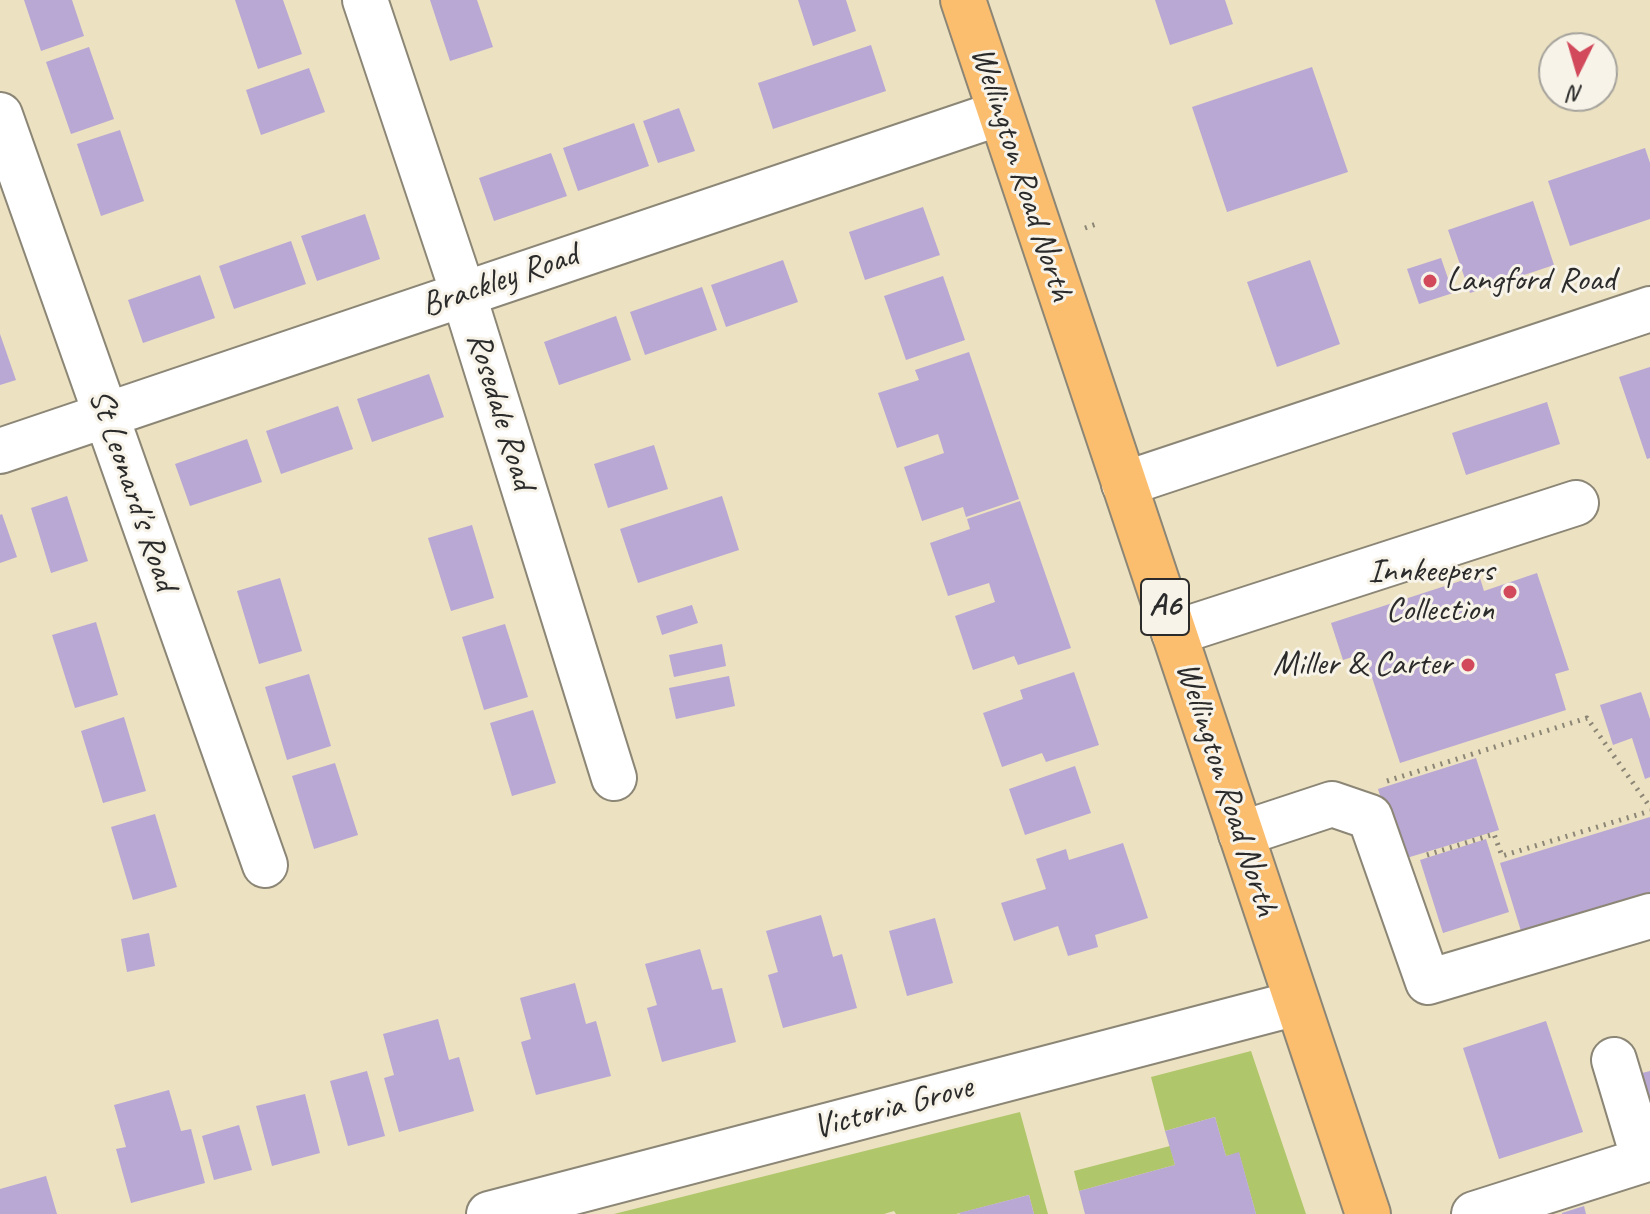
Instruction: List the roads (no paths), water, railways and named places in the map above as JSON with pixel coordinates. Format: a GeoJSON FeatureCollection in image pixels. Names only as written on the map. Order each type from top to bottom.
{"type":"FeatureCollection","features":[{"type":"Feature","properties":{"kind":"highway","name":"Wellington Road North"},"geometry":{"type":"LineString","coordinates":[[963,0],[1368,1214]]}},
{"type":"Feature","properties":{"kind":"street","name":"Rosedale Road"},"geometry":{"type":"LineString","coordinates":[[365,0],[463,293],[614,778]]}},
{"type":"Feature","properties":{"kind":"street","name":"Brackley Road"},"geometry":{"type":"LineString","coordinates":[[0,451],[1000,113]]}},
{"type":"Feature","properties":{"kind":"street","name":"St Leonard's Road"},"geometry":{"type":"LineString","coordinates":[[0,115],[265,865]]}},
{"type":"Feature","properties":{"kind":"street"},"geometry":{"type":"LineString","coordinates":[[1124,484],[1650,309]]}},
{"type":"Feature","properties":{"kind":"street"},"geometry":{"type":"LineString","coordinates":[[1174,633],[1576,503]]}},
{"type":"Feature","properties":{"kind":"street"},"geometry":{"type":"LineString","coordinates":[[1241,834],[1332,804],[1370,817],[1428,982],[1650,916]]}},
{"type":"Feature","properties":{"kind":"street","name":"Victoria Grove"},"geometry":{"type":"LineString","coordinates":[[489,1214],[1297,1003]]}},
{"type":"Feature","properties":{"kind":"street"},"geometry":{"type":"LineString","coordinates":[[1474,1214],[1644,1160],[1614,1060]]}},
{"type":"Feature","properties":{"kind":"place","name":"Langford Road"},"geometry":{"type":"Point","coordinates":[1430,281]}},
{"type":"Feature","properties":{"kind":"place","name":"Innkeepers Collection"},"geometry":{"type":"Point","coordinates":[1510,592]}},
{"type":"Feature","properties":{"kind":"place","name":"Miller & Carter"},"geometry":{"type":"Point","coordinates":[1468,665]}}]}
